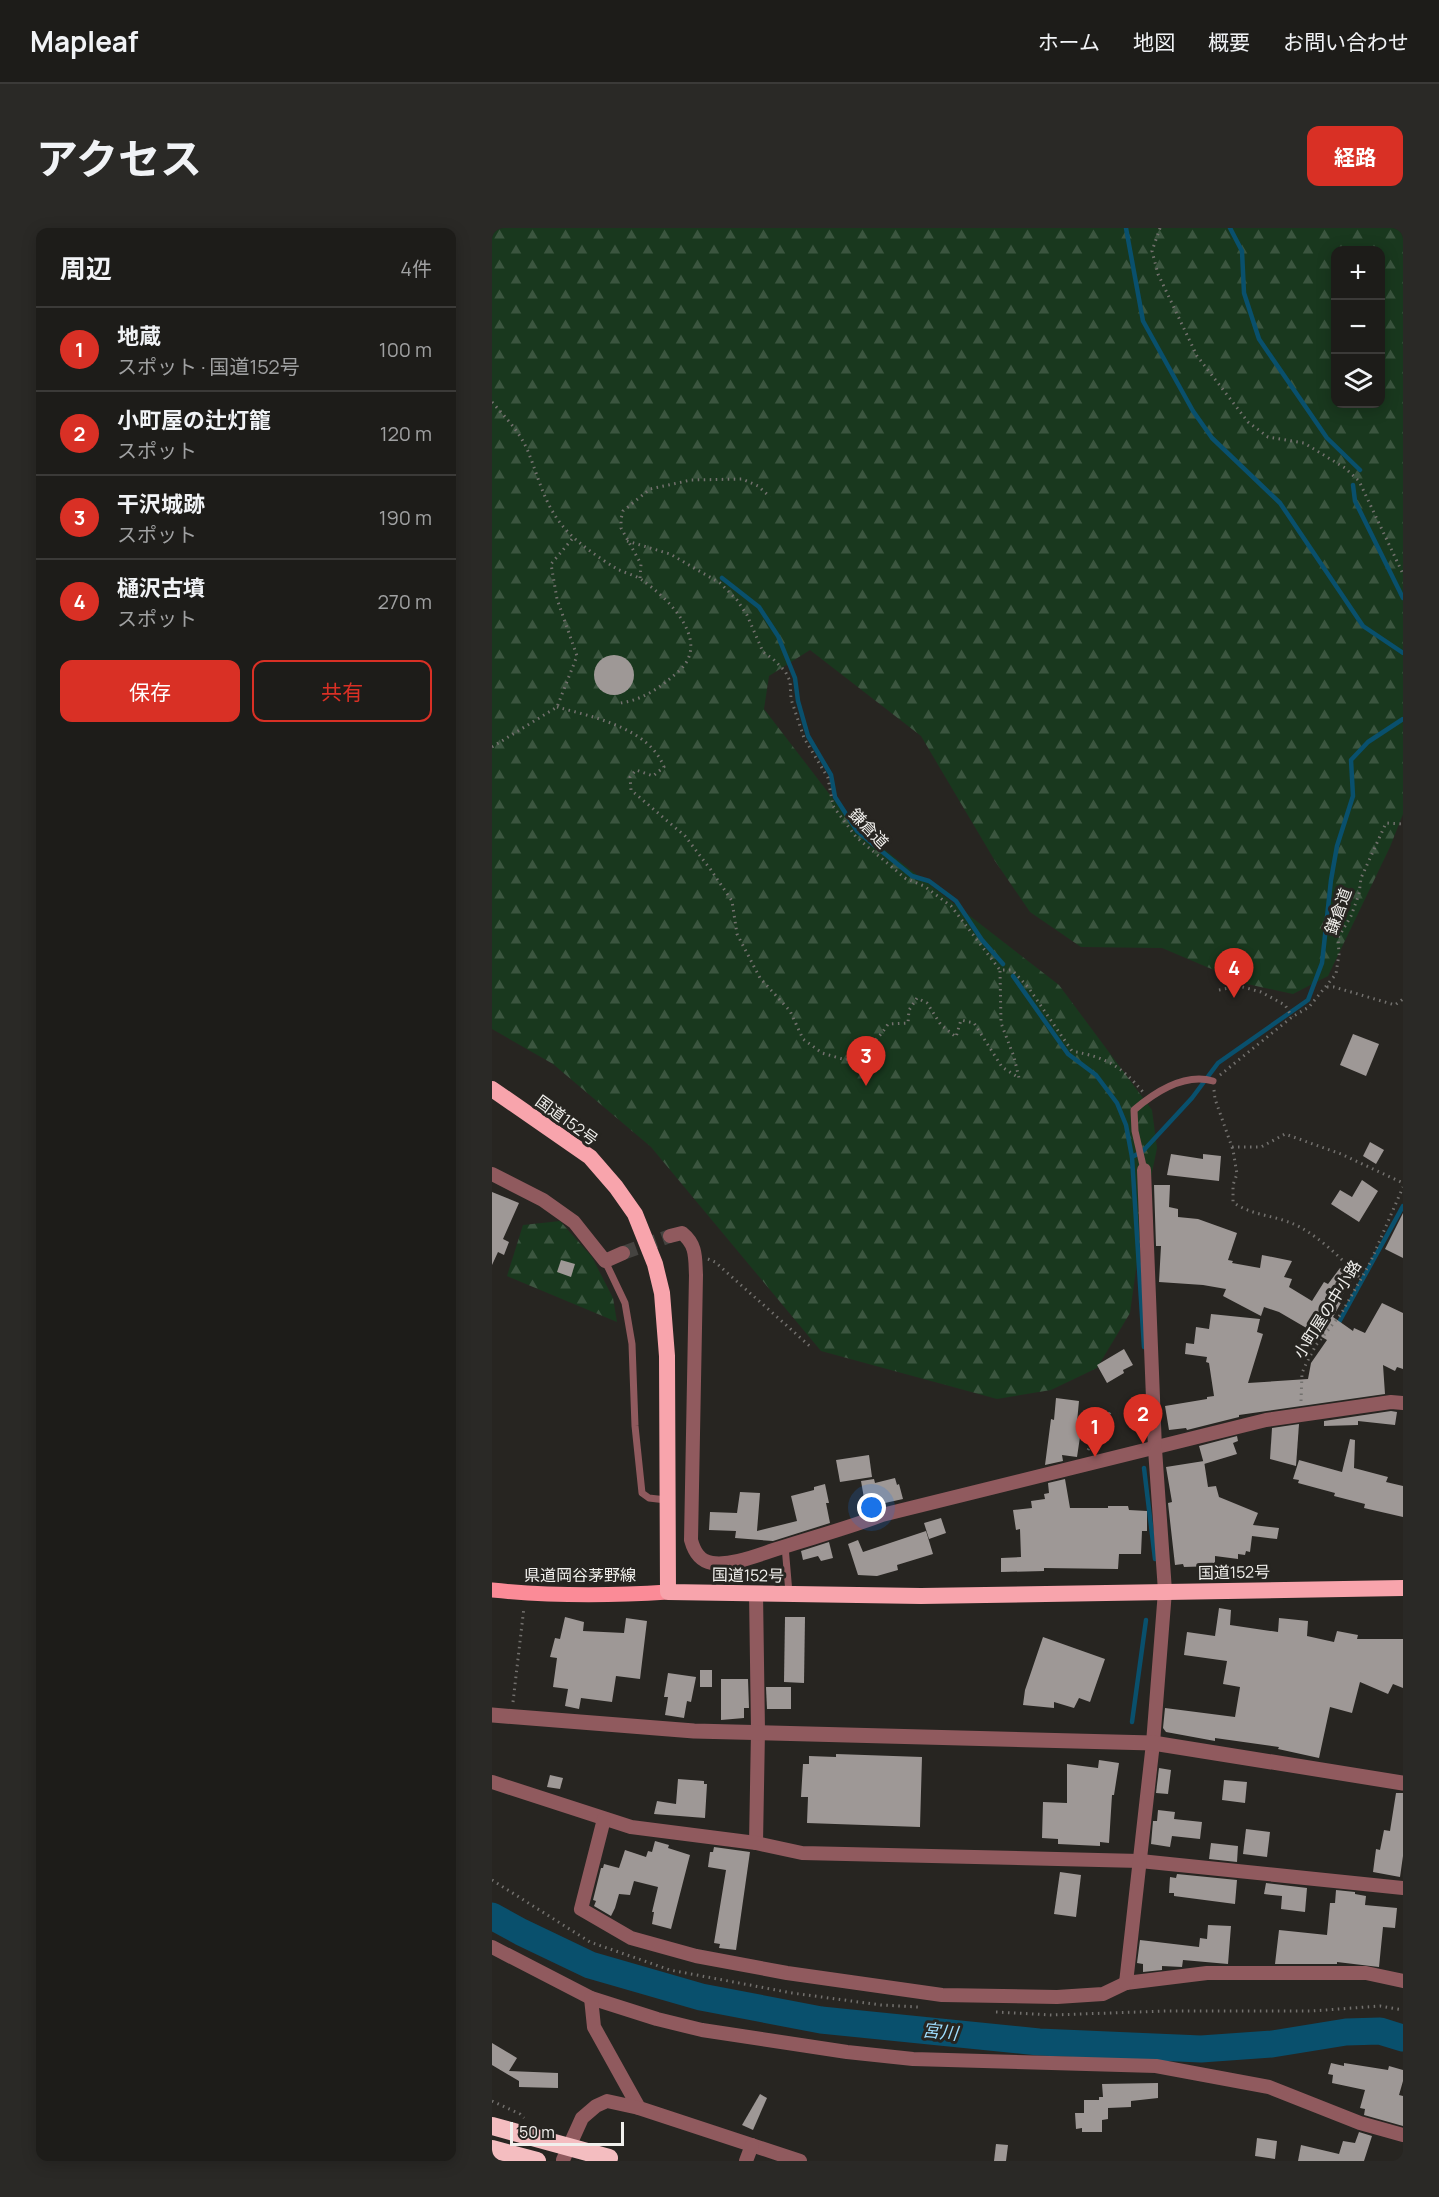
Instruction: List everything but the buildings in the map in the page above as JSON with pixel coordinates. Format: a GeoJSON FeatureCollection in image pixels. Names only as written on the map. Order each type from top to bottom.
{"type":"FeatureCollection","features":[{"type":"Feature","properties":{"kind":"highway","name":"国道152号"},"geometry":{"type":"LineString","coordinates":[[492,1089],[590,1157],[622,1196],[646,1238],[662,1293],[666,1345],[668,1592],[921,1596],[1403,1588]]}},
{"type":"Feature","properties":{"kind":"highway"},"geometry":{"type":"LineString","coordinates":[[492,2126],[614,2160]]}},
{"type":"Feature","properties":{"kind":"highway"},"geometry":{"type":"LineString","coordinates":[[492,2149],[537,2161]]}},
{"type":"Feature","properties":{"kind":"main road","name":"県道岡谷茅野線"},"geometry":{"type":"LineString","coordinates":[[492,1590],[601,1595],[668,1592]]}},
{"type":"Feature","properties":{"kind":"street"},"geometry":{"type":"LineString","coordinates":[[1126,1983],[1154,1743],[1165,1591],[1155,1449],[1143,1167]]}},
{"type":"Feature","properties":{"kind":"street"},"geometry":{"type":"LineString","coordinates":[[492,1174],[543,1200],[574,1222],[605,1261],[623,1253]]}},
{"type":"Feature","properties":{"kind":"street"},"geometry":{"type":"LineString","coordinates":[[670,1236],[682,1233],[691,1240],[695,1253],[691,1540],[694,1551],[711,1563],[743,1559],[839,1531],[882,1515],[1266,1420],[1391,1402],[1403,1403]]}},
{"type":"Feature","properties":{"kind":"street"},"geometry":{"type":"LineString","coordinates":[[756,1593],[758,1731],[756,1843]]}},
{"type":"Feature","properties":{"kind":"street"},"geometry":{"type":"LineString","coordinates":[[492,1715],[694,1731],[1154,1743],[1403,1783]]}},
{"type":"Feature","properties":{"kind":"street"},"geometry":{"type":"LineString","coordinates":[[492,1782],[631,1827],[756,1843],[802,1853],[1140,1861],[1403,1888]]}},
{"type":"Feature","properties":{"kind":"street"},"geometry":{"type":"LineString","coordinates":[[604,1819],[581,1909],[631,1938],[696,1956],[787,1973],[942,1995],[1057,1997],[1102,1994],[1126,1983],[1207,1973],[1366,1973],[1403,1981]]}},
{"type":"Feature","properties":{"kind":"street"},"geometry":{"type":"LineString","coordinates":[[492,1947],[591,1998],[657,2019],[702,2030],[847,2052],[913,2059],[1156,2066],[1269,2087],[1360,2123],[1403,2134]]}},
{"type":"Feature","properties":{"kind":"street"},"geometry":{"type":"LineString","coordinates":[[591,1998],[594,2027],[639,2108]]}},
{"type":"Feature","properties":{"kind":"street"},"geometry":{"type":"LineString","coordinates":[[563,2160],[582,2118],[596,2106],[607,2101],[639,2108],[800,2161]]}},
{"type":"Feature","properties":{"kind":"street"},"geometry":{"type":"LineString","coordinates":[[746,2161],[752,2145]]}},
{"type":"Feature","properties":{"kind":"lane"},"geometry":{"type":"LineString","coordinates":[[1143,1167],[1135,1131],[1134,1110],[1157,1092],[1187,1080],[1202,1078],[1213,1081]]}},
{"type":"Feature","properties":{"kind":"lane"},"geometry":{"type":"LineString","coordinates":[[605,1261],[625,1303],[632,1344],[635,1426],[642,1493],[649,1498],[666,1500]]}},
{"type":"Feature","properties":{"kind":"lane"},"geometry":{"type":"LineString","coordinates":[[785,1546],[789,1593]]}},
{"type":"Feature","properties":{"kind":"path"},"geometry":{"type":"LineString","coordinates":[[1160,228],[1152,251],[1158,274],[1197,356],[1248,422],[1268,437],[1304,443],[1345,468],[1359,481],[1403,573]]}},
{"type":"Feature","properties":{"kind":"path"},"geometry":{"type":"LineString","coordinates":[[492,402],[513,425],[526,448],[542,492],[560,523],[573,538],[619,570],[640,578],[667,600],[680,617],[690,638],[692,649],[685,666],[669,680],[635,701],[620,703]]}},
{"type":"Feature","properties":{"kind":"path"},"geometry":{"type":"LineString","coordinates":[[640,578],[640,564],[621,528],[623,511],[650,489],[691,480],[742,479],[758,486],[770,497]]}},
{"type":"Feature","properties":{"kind":"path"},"geometry":{"type":"LineString","coordinates":[[492,747],[557,707],[577,656],[557,599],[551,564],[573,538]]}},
{"type":"Feature","properties":{"kind":"path","name":"鎌倉道"},"geometry":{"type":"LineString","coordinates":[[627,541],[670,554],[720,583],[737,600],[747,615],[763,652],[773,658],[785,671],[790,681],[791,699],[804,738],[828,778],[833,806],[856,837],[905,878],[924,886],[951,906],[1000,970],[1012,970],[1028,987],[1072,1051],[1115,1064],[1128,1074],[1148,1098]]}},
{"type":"Feature","properties":{"kind":"path"},"geometry":{"type":"LineString","coordinates":[[557,707],[602,720],[631,732],[660,757],[664,767],[653,776],[636,770],[630,777],[631,790],[685,836],[711,870],[732,901],[737,934],[760,978],[790,1011],[803,1038],[822,1053],[846,1060],[861,1052],[880,1038],[888,1023],[908,1023],[909,1010],[917,998],[927,1003],[941,1025],[956,1037],[961,1020],[974,1023],[1002,1067],[1019,1078],[1001,1023],[1000,970]]}},
{"type":"Feature","properties":{"kind":"path","name":"鎌倉道"},"geometry":{"type":"LineString","coordinates":[[1213,1081],[1292,1016],[1309,1007],[1327,987],[1336,974],[1339,954],[1338,938],[1351,916],[1361,878],[1386,824],[1403,824]]}},
{"type":"Feature","properties":{"kind":"path"},"geometry":{"type":"LineString","coordinates":[[1219,990],[1239,986],[1261,992],[1285,1005],[1292,1016]]}},
{"type":"Feature","properties":{"kind":"path"},"geometry":{"type":"LineString","coordinates":[[1327,987],[1395,1005],[1403,999]]}},
{"type":"Feature","properties":{"kind":"path"},"geometry":{"type":"LineString","coordinates":[[1213,1081],[1215,1100],[1232,1147],[1237,1174],[1233,1185],[1233,1202],[1243,1210],[1291,1223],[1304,1230],[1346,1263],[1361,1279]]}},
{"type":"Feature","properties":{"kind":"path"},"geometry":{"type":"LineString","coordinates":[[1232,1147],[1261,1147],[1285,1134],[1341,1154],[1403,1185]]}},
{"type":"Feature","properties":{"kind":"path","name":"小町屋の中小路"},"geometry":{"type":"LineString","coordinates":[[1302,1414],[1300,1397],[1302,1373],[1316,1345],[1336,1321],[1370,1263],[1403,1185]]}},
{"type":"Feature","properties":{"kind":"path"},"geometry":{"type":"LineString","coordinates":[[695,1253],[715,1263],[812,1348]]}},
{"type":"Feature","properties":{"kind":"path"},"geometry":{"type":"LineString","coordinates":[[1078,1467],[1112,1409]]}},
{"type":"Feature","properties":{"kind":"path"},"geometry":{"type":"LineString","coordinates":[[511,1717],[526,1593]]}},
{"type":"Feature","properties":{"kind":"green space"},"geometry":{"type":"Polygon","coordinates":[[[492,228],[1403,228],[1403,814],[1390,847],[1328,976],[1293,994],[1247,984],[1162,948],[1081,947],[1030,912],[995,861],[921,736],[810,650],[769,676],[764,709],[854,826],[1059,985],[1152,1110],[1157,1148],[1144,1212],[1130,1313],[1097,1368],[1051,1390],[997,1399],[821,1351],[651,1147],[553,1064],[492,1029],[492,228]]]}},
{"type":"Feature","properties":{"kind":"green space"},"geometry":{"type":"Polygon","coordinates":[[[560,1221],[592,1257],[613,1298],[617,1322],[507,1276],[523,1225],[560,1221]]]}},
{"type":"Feature","properties":{"kind":"waterway"},"geometry":{"type":"LineString","coordinates":[[1126,228],[1143,321],[1193,411],[1212,438],[1280,503],[1363,626],[1403,653]]}},
{"type":"Feature","properties":{"kind":"waterway"},"geometry":{"type":"LineString","coordinates":[[1230,228],[1242,251],[1244,293],[1259,339],[1327,438],[1360,470]]}},
{"type":"Feature","properties":{"kind":"waterway"},"geometry":{"type":"LineString","coordinates":[[1353,485],[1355,501],[1403,598]]}},
{"type":"Feature","properties":{"kind":"waterway"},"geometry":{"type":"LineString","coordinates":[[722,578],[759,607],[778,636],[795,678],[798,701],[808,736],[831,775],[835,797],[857,831],[912,876],[929,881],[956,901],[982,940],[1003,964]]}},
{"type":"Feature","properties":{"kind":"waterway"},"geometry":{"type":"LineString","coordinates":[[1144,1347],[1132,1157],[1143,1151],[1192,1098],[1218,1063],[1308,1000],[1322,963],[1337,846],[1353,796],[1351,760],[1368,742],[1403,719]]}},
{"type":"Feature","properties":{"kind":"waterway"},"geometry":{"type":"LineString","coordinates":[[1013,976],[1068,1054],[1096,1075],[1117,1103],[1126,1125],[1132,1157]]}},
{"type":"Feature","properties":{"kind":"waterway"},"geometry":{"type":"LineString","coordinates":[[1338,1324],[1403,1206]]}},
{"type":"Feature","properties":{"kind":"waterway"},"geometry":{"type":"LineString","coordinates":[[1146,1414],[1146,1434]]}},
{"type":"Feature","properties":{"kind":"waterway"},"geometry":{"type":"LineString","coordinates":[[1144,1468],[1155,1559]]}},
{"type":"Feature","properties":{"kind":"waterway"},"geometry":{"type":"LineString","coordinates":[[1132,1722],[1146,1620]]}},
{"type":"Feature","properties":{"kind":"waterway","name":"宮川"},"geometry":{"type":"LineString","coordinates":[[492,1916],[590,1965],[701,1997],[821,2020],[1039,2042],[1201,2049],[1272,2044],[1346,2032],[1380,2031],[1403,2038]]}},
{"type":"Feature","properties":{"kind":"tunnel"},"geometry":{"type":"LineString","coordinates":[[623,1253],[670,1236]]}},
{"type":"Feature","properties":{"kind":"place","name":"樋沢古墳"},"geometry":{"type":"Point","coordinates":[1234,998]}},
{"type":"Feature","properties":{"kind":"place","name":"干沢城跡"},"geometry":{"type":"Point","coordinates":[866,1086]}},
{"type":"Feature","properties":{"kind":"place","name":"小町屋の辻灯籠"},"geometry":{"type":"Point","coordinates":[1143,1444]}},
{"type":"Feature","properties":{"kind":"place","name":"地蔵"},"geometry":{"type":"Point","coordinates":[1095,1457]}}]}
